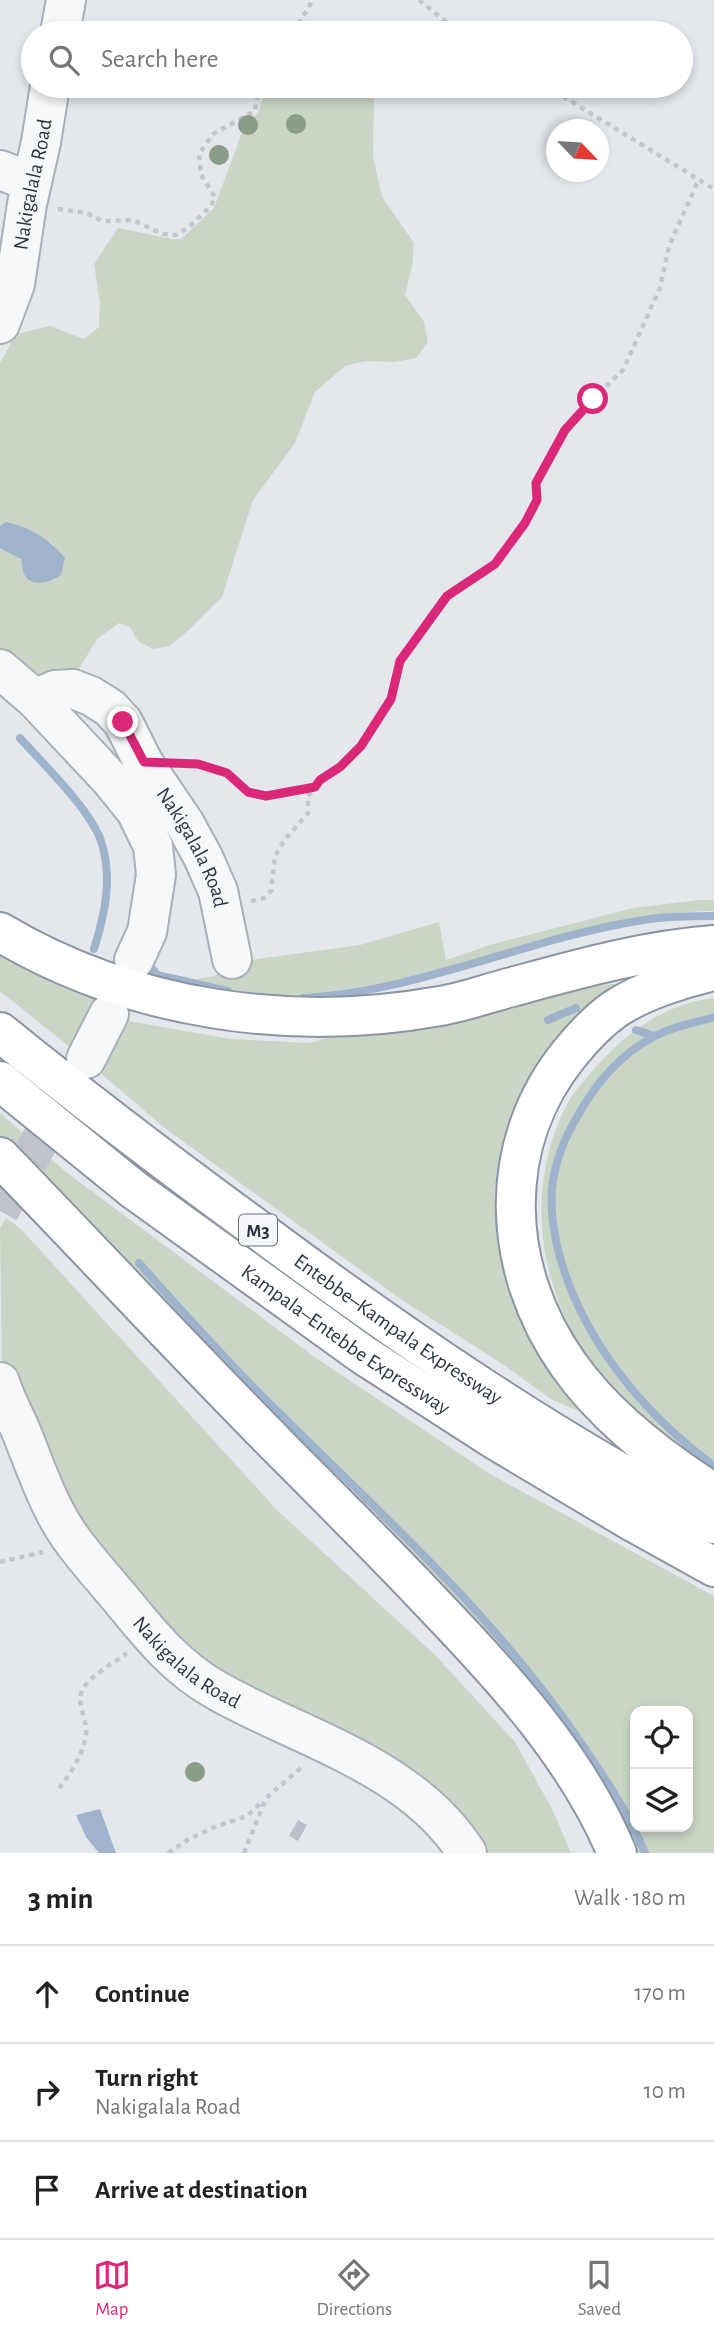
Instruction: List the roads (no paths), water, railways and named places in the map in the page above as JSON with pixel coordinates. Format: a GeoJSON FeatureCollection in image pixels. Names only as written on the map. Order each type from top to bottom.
{"type":"FeatureCollection","features":[{"type":"Feature","properties":{"kind":"highway"},"geometry":{"type":"LineString","coordinates":[[0,932],[69,967],[119,987],[212,1009],[296,1017],[373,1015],[442,1006],[620,959],[690,946],[714,945]]}},
{"type":"Feature","properties":{"kind":"highway"},"geometry":{"type":"LineString","coordinates":[[714,971],[682,978],[617,1008],[594,1026],[554,1073],[526,1131],[519,1158],[514,1224],[531,1291],[568,1364],[614,1417],[648,1447],[714,1493]]}},
{"type":"Feature","properties":{"kind":"highway","name":"Entebbe–Kampala Expressway"},"geometry":{"type":"LineString","coordinates":[[0,1032],[102,1115],[373,1315],[524,1415],[643,1488],[714,1524]]}},
{"type":"Feature","properties":{"kind":"highway","name":"Kampala–Entebbe Expressway"},"geometry":{"type":"LineString","coordinates":[[0,1081],[133,1189],[362,1354],[497,1441],[714,1567]]}},
{"type":"Feature","properties":{"kind":"highway"},"geometry":{"type":"LineString","coordinates":[[0,1157],[513,1689],[575,1775],[617,1853]]}},
{"type":"Feature","properties":{"kind":"street"},"geometry":{"type":"LineString","coordinates":[[62,21],[66,0]]}},
{"type":"Feature","properties":{"kind":"street","name":"Nakigalala Road"},"geometry":{"type":"LineString","coordinates":[[0,324],[15,284],[19,185],[41,142],[48,98]]}},
{"type":"Feature","properties":{"kind":"street","name":"Nakigalala Road"},"geometry":{"type":"LineString","coordinates":[[0,669],[35,699],[111,780],[136,811],[153,846],[156,875],[149,921],[134,960]]}},
{"type":"Feature","properties":{"kind":"street","name":"Nakigalala Road"},"geometry":{"type":"LineString","coordinates":[[35,699],[55,690],[73,689],[110,708],[123,722],[144,762],[204,857],[218,891],[232,959]]}},
{"type":"Feature","properties":{"kind":"street"},"geometry":{"type":"LineString","coordinates":[[620,959],[626,975],[626,1004]]}},
{"type":"Feature","properties":{"kind":"street"},"geometry":{"type":"LineString","coordinates":[[86,1059],[109,1014]]}},
{"type":"Feature","properties":{"kind":"street","name":"Nakigalala Road"},"geometry":{"type":"LineString","coordinates":[[0,1382],[51,1502],[73,1541],[172,1658],[213,1689],[328,1745],[395,1782],[434,1811],[467,1853]]}},
{"type":"Feature","properties":{"kind":"water"},"geometry":{"type":"Polygon","coordinates":[[[6,522],[31,531],[59,551],[65,558],[61,575],[42,583],[28,580],[23,572],[21,559],[0,548],[0,526],[6,522]]]}},
{"type":"Feature","properties":{"kind":"water"},"geometry":{"type":"Polygon","coordinates":[[[100,1809],[116,1853],[99,1853],[86,1837],[76,1815],[100,1809]]]}},
{"type":"Feature","properties":{"kind":"waterway"},"geometry":{"type":"LineString","coordinates":[[20,738],[77,801],[101,841],[107,882],[94,949]]}},
{"type":"Feature","properties":{"kind":"waterway"},"geometry":{"type":"LineString","coordinates":[[303,998],[391,985],[606,927],[658,918],[714,916]]}},
{"type":"Feature","properties":{"kind":"waterway"},"geometry":{"type":"LineString","coordinates":[[149,959],[148,963],[157,975],[228,991]]}},
{"type":"Feature","properties":{"kind":"waterway"},"geometry":{"type":"LineString","coordinates":[[548,1020],[576,1008]]}},
{"type":"Feature","properties":{"kind":"waterway"},"geometry":{"type":"LineString","coordinates":[[714,1017],[653,1037],[630,1052],[609,1071],[584,1105],[565,1140],[554,1173],[551,1198],[556,1242],[568,1283],[598,1343],[639,1397],[662,1422],[714,1466]]}},
{"type":"Feature","properties":{"kind":"waterway"},"geometry":{"type":"LineString","coordinates":[[636,1030],[654,1036]]}},
{"type":"Feature","properties":{"kind":"waterway"},"geometry":{"type":"LineString","coordinates":[[139,1263],[243,1376],[422,1554],[501,1639],[592,1759],[621,1805],[645,1853]]}},
{"type":"Feature","properties":{"kind":"tunnel"},"geometry":{"type":"LineString","coordinates":[[0,1211],[86,1059]]}}]}
